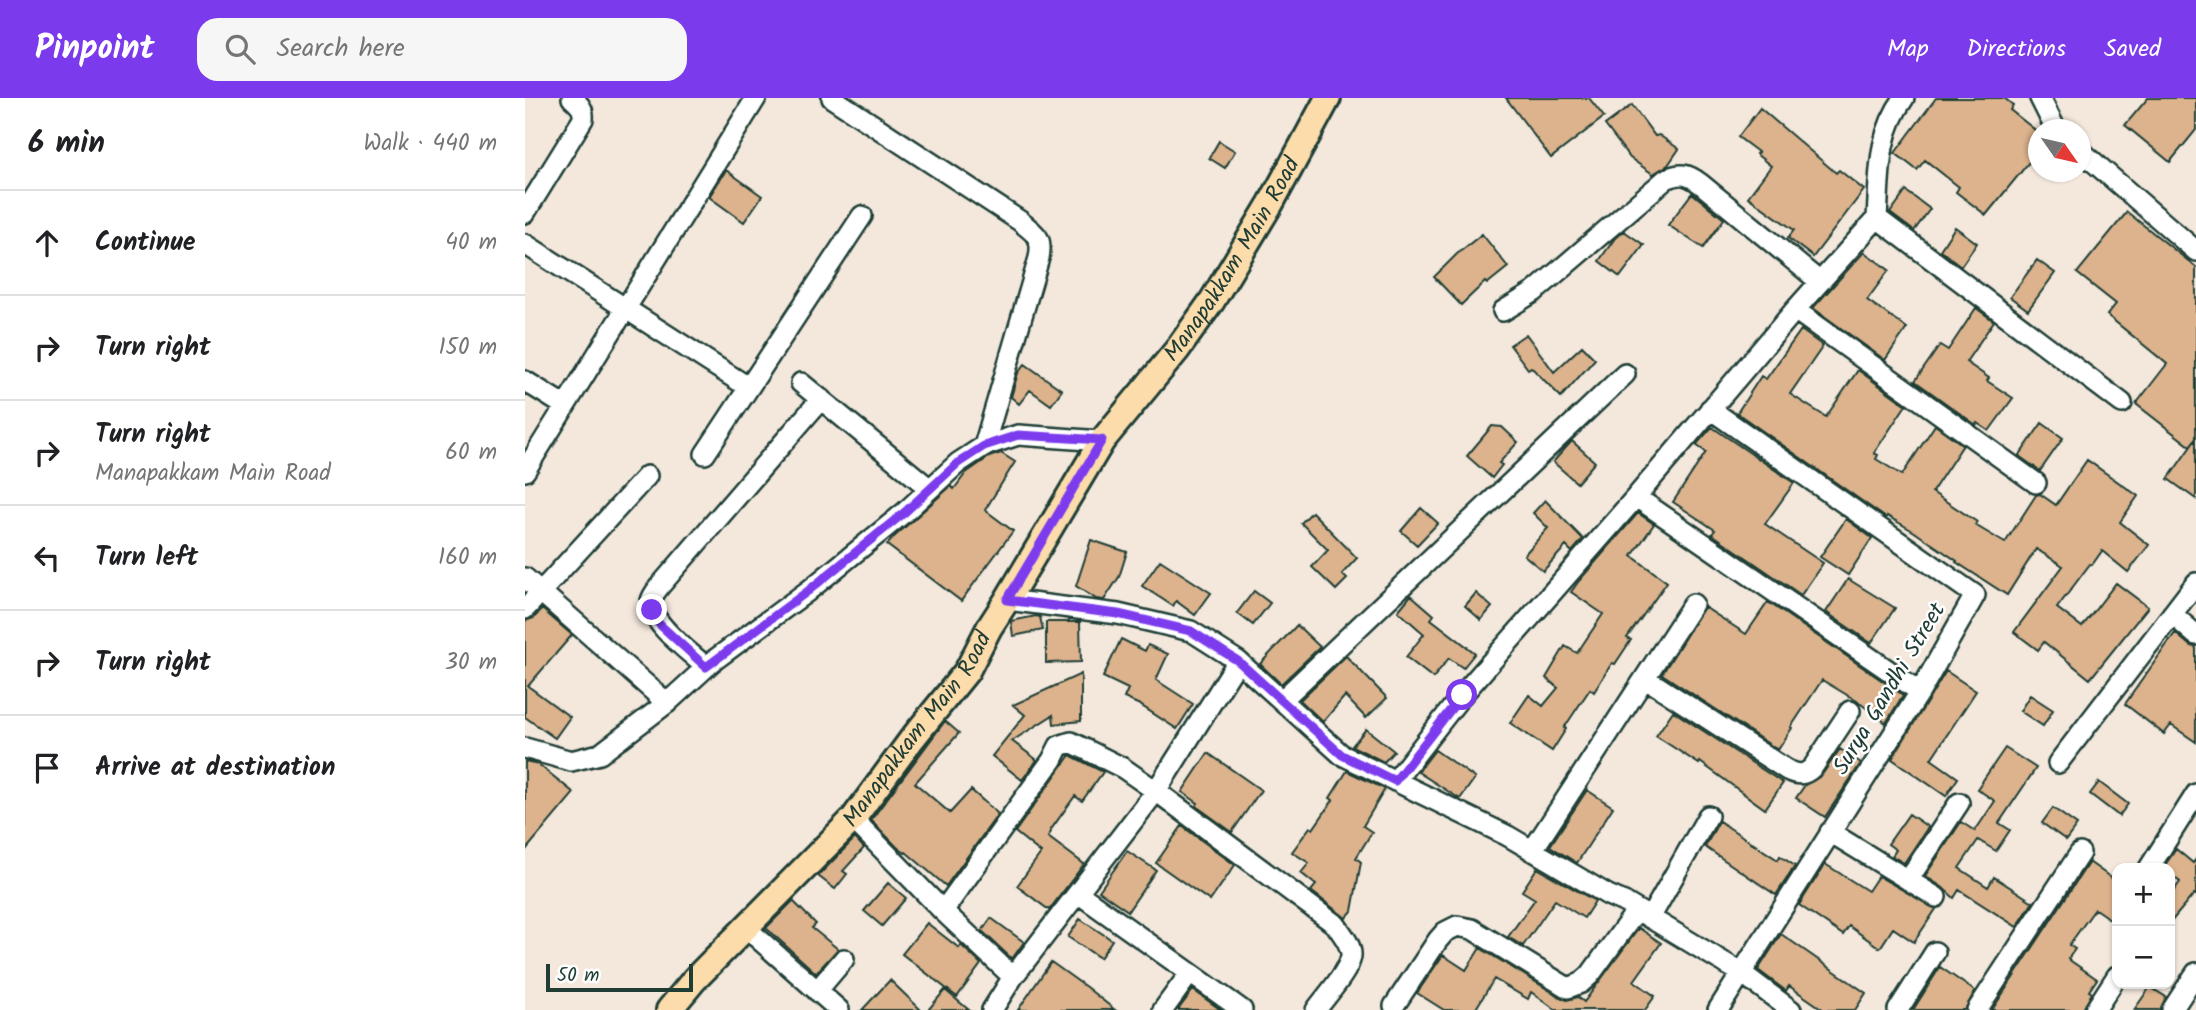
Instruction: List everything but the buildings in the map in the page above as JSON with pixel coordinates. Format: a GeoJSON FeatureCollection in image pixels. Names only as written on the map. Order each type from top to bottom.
{"type":"FeatureCollection","features":[{"type":"Feature","properties":{"kind":"main road","name":"Manapakkam Main Road"},"geometry":{"type":"LineString","coordinates":[[669,1010],[745,927],[853,819],[967,671],[989,628],[1102,440],[1177,350],[1212,301],[1271,202],[1328,98]]}},
{"type":"Feature","properties":{"kind":"street"},"geometry":{"type":"LineString","coordinates":[[525,213],[583,119],[581,106],[572,98]]}},
{"type":"Feature","properties":{"kind":"street"},"geometry":{"type":"LineString","coordinates":[[525,471],[756,98]]}},
{"type":"Feature","properties":{"kind":"street"},"geometry":{"type":"LineString","coordinates":[[832,98],[1020,221],[1037,236],[1041,244],[984,446]]}},
{"type":"Feature","properties":{"kind":"street"},"geometry":{"type":"LineString","coordinates":[[1395,781],[1462,695],[1877,218],[1885,132],[1904,98]]}},
{"type":"Feature","properties":{"kind":"street"},"geometry":{"type":"LineString","coordinates":[[2040,98],[2050,119]]}},
{"type":"Feature","properties":{"kind":"street"},"geometry":{"type":"LineString","coordinates":[[2091,159],[2194,245]]}},
{"type":"Feature","properties":{"kind":"street"},"geometry":{"type":"LineString","coordinates":[[1503,311],[1534,292],[1666,179],[1677,174],[1689,175],[1701,184],[1820,282]]}},
{"type":"Feature","properties":{"kind":"street"},"geometry":{"type":"LineString","coordinates":[[705,454],[862,216]]}},
{"type":"Feature","properties":{"kind":"street"},"geometry":{"type":"LineString","coordinates":[[1877,218],[2122,403]]}},
{"type":"Feature","properties":{"kind":"street"},"geometry":{"type":"LineString","coordinates":[[525,244],[748,387]]}},
{"type":"Feature","properties":{"kind":"street"},"geometry":{"type":"LineString","coordinates":[[1795,310],[2036,483]]}},
{"type":"Feature","properties":{"kind":"street"},"geometry":{"type":"LineString","coordinates":[[1282,700],[1625,374]]}},
{"type":"Feature","properties":{"kind":"street"},"geometry":{"type":"LineString","coordinates":[[525,381],[565,406]]}},
{"type":"Feature","properties":{"kind":"street"},"geometry":{"type":"LineString","coordinates":[[801,383],[930,489]]}},
{"type":"Feature","properties":{"kind":"street"},"geometry":{"type":"LineString","coordinates":[[706,667],[658,623],[652,610],[651,599],[821,399]]}},
{"type":"Feature","properties":{"kind":"street","name":"Surya Gandhi Street"},"geometry":{"type":"LineString","coordinates":[[1710,409],[1975,595],[1920,692],[1718,1010]]}},
{"type":"Feature","properties":{"kind":"street"},"geometry":{"type":"LineString","coordinates":[[525,748],[572,761],[600,754],[667,703],[706,667],[808,591],[958,463],[984,446],[1018,435],[1102,440]]}},
{"type":"Feature","properties":{"kind":"street"},"geometry":{"type":"LineString","coordinates":[[525,609],[647,476]]}},
{"type":"Feature","properties":{"kind":"street"},"geometry":{"type":"LineString","coordinates":[[1636,497],[1920,692]]}},
{"type":"Feature","properties":{"kind":"street"},"geometry":{"type":"LineString","coordinates":[[525,578],[667,703]]}},
{"type":"Feature","properties":{"kind":"street"},"geometry":{"type":"LineString","coordinates":[[2058,764],[2196,583]]}},
{"type":"Feature","properties":{"kind":"street"},"geometry":{"type":"LineString","coordinates":[[1007,600],[1118,614],[1191,631],[1238,661],[1342,755],[1508,836],[1743,974],[1791,1010]]}},
{"type":"Feature","properties":{"kind":"street"},"geometry":{"type":"LineString","coordinates":[[1532,851],[1693,604]]}},
{"type":"Feature","properties":{"kind":"street"},"geometry":{"type":"LineString","coordinates":[[2172,614],[2196,635]]}},
{"type":"Feature","properties":{"kind":"street"},"geometry":{"type":"LineString","coordinates":[[992,1010],[1013,977],[1156,790],[1238,661]]}},
{"type":"Feature","properties":{"kind":"street"},"geometry":{"type":"LineString","coordinates":[[1645,678],[1798,775],[1807,773],[1813,767],[1850,711]]}},
{"type":"Feature","properties":{"kind":"street"},"geometry":{"type":"LineString","coordinates":[[943,911],[1052,760],[1059,746],[1071,742],[1123,768],[1156,790],[1336,925],[1348,943],[1351,956],[1344,971],[1316,1010]]}},
{"type":"Feature","properties":{"kind":"street"},"geometry":{"type":"LineString","coordinates":[[2152,863],[2196,794]]}},
{"type":"Feature","properties":{"kind":"street"},"geometry":{"type":"LineString","coordinates":[[1908,880],[1959,803]]}},
{"type":"Feature","properties":{"kind":"street"},"geometry":{"type":"LineString","coordinates":[[1394,1006],[1438,940],[1445,932],[1457,926],[1472,929],[1568,988],[1581,983],[1643,914],[1708,816]]}},
{"type":"Feature","properties":{"kind":"street"},"geometry":{"type":"LineString","coordinates":[[853,819],[943,911],[1013,977]]}},
{"type":"Feature","properties":{"kind":"street"},"geometry":{"type":"LineString","coordinates":[[1831,832],[1936,897]]}},
{"type":"Feature","properties":{"kind":"street"},"geometry":{"type":"LineString","coordinates":[[1977,1010],[2080,853]]}},
{"type":"Feature","properties":{"kind":"street"},"geometry":{"type":"LineString","coordinates":[[1078,893],[1242,1010]]}},
{"type":"Feature","properties":{"kind":"street"},"geometry":{"type":"LineString","coordinates":[[745,927],[839,1010]]}},
{"type":"Feature","properties":{"kind":"street"},"geometry":{"type":"LineString","coordinates":[[1898,1010],[1934,952]]}},
{"type":"Feature","properties":{"kind":"street"},"geometry":{"type":"LineString","coordinates":[[817,991],[844,959]]}},
{"type":"Feature","properties":{"kind":"street"},"geometry":{"type":"LineString","coordinates":[[1163,1010],[1190,973]]}},
{"type":"Feature","properties":{"kind":"street"},"geometry":{"type":"LineString","coordinates":[[2172,1010],[2196,973]]}},
{"type":"Feature","properties":{"kind":"street"},"geometry":{"type":"LineString","coordinates":[[2095,1010],[2112,984]]}},
{"type":"Feature","properties":{"kind":"route"},"geometry":{"type":"LineString","coordinates":[[652,610],[658,623],[706,667],[808,591],[905,512],[958,463],[984,446],[1018,435],[1102,440],[1007,600],[1118,614],[1191,631],[1238,661],[1342,755],[1395,781],[1462,695]]}}]}
